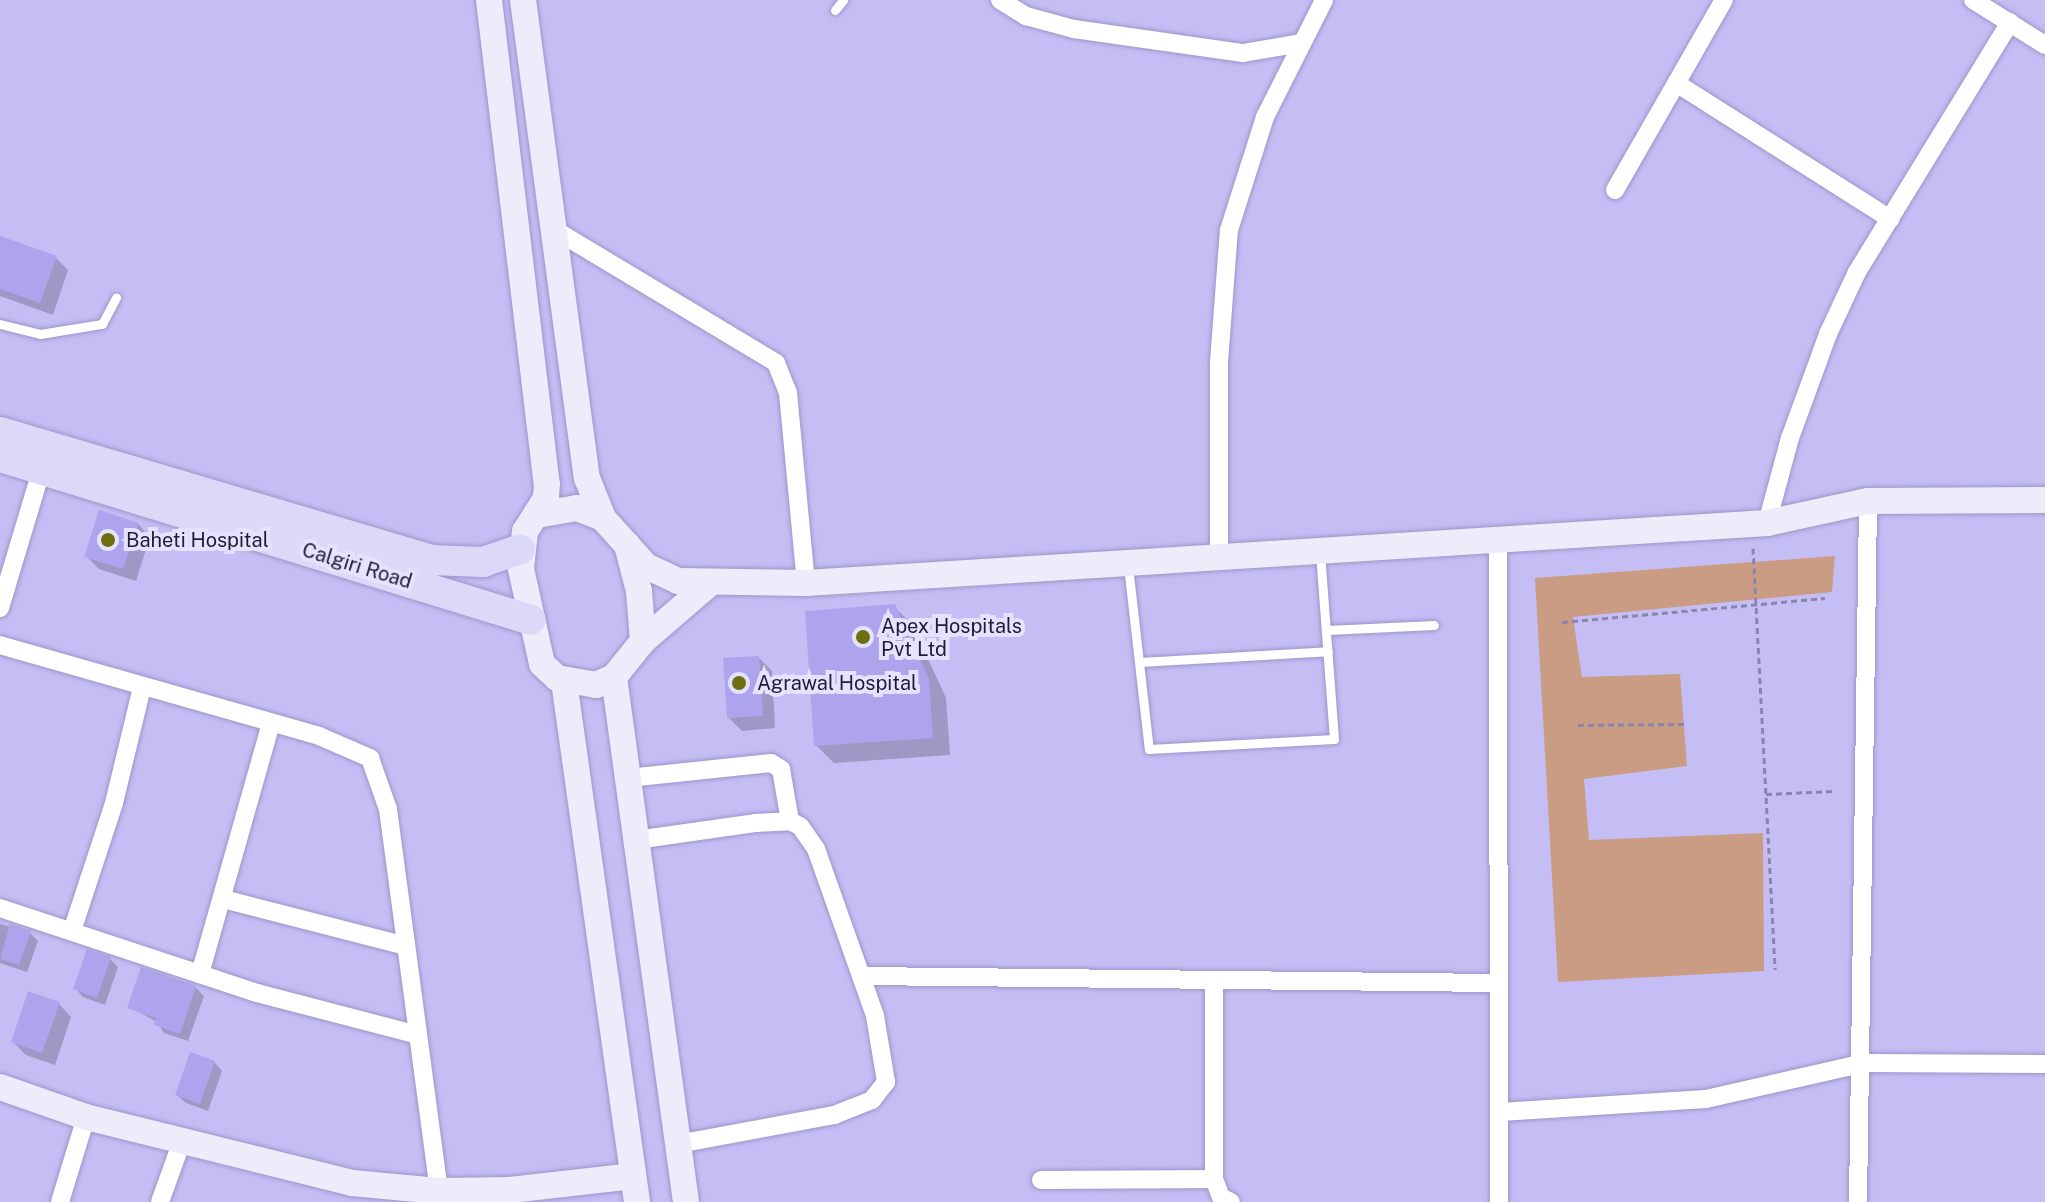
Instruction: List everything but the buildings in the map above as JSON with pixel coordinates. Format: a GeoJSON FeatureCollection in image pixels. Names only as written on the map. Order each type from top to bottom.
{"type":"FeatureCollection","features":[{"type":"Feature","properties":{"kind":"main road"},"geometry":{"type":"LineString","coordinates":[[489,0],[547,483],[520,549],[531,620],[542,664],[564,681],[596,685],[614,677],[643,641],[709,584]]}},
{"type":"Feature","properties":{"kind":"main road"},"geometry":{"type":"LineString","coordinates":[[523,0],[587,478],[603,518],[627,545],[661,573],[709,584],[806,583],[1128,566],[1760,524],[1868,501],[2045,500]]}},
{"type":"Feature","properties":{"kind":"main road","name":"Calgiri Road"},"geometry":{"type":"LineString","coordinates":[[0,432],[45,458],[531,620]]}},
{"type":"Feature","properties":{"kind":"main road","name":"Calgiri Road"},"geometry":{"type":"LineString","coordinates":[[0,457],[45,458],[431,560],[483,562],[520,549]]}},
{"type":"Feature","properties":{"kind":"main road"},"geometry":{"type":"LineString","coordinates":[[536,515],[577,508],[603,518]]}},
{"type":"Feature","properties":{"kind":"main road"},"geometry":{"type":"LineString","coordinates":[[627,545],[639,591],[643,641]]}},
{"type":"Feature","properties":{"kind":"main road"},"geometry":{"type":"LineString","coordinates":[[614,677],[686,1202]]}},
{"type":"Feature","properties":{"kind":"main road"},"geometry":{"type":"LineString","coordinates":[[0,1087],[86,1117],[338,1181],[439,1191],[632,1194],[564,681]]}},
{"type":"Feature","properties":{"kind":"street"},"geometry":{"type":"LineString","coordinates":[[1219,560],[1219,362],[1229,230],[1265,117],[1324,0]]}},
{"type":"Feature","properties":{"kind":"street"},"geometry":{"type":"LineString","coordinates":[[1615,190],[1724,0]]}},
{"type":"Feature","properties":{"kind":"street"},"geometry":{"type":"LineString","coordinates":[[1973,0],[2045,45]]}},
{"type":"Feature","properties":{"kind":"street"},"geometry":{"type":"LineString","coordinates":[[1009,3],[1074,29],[1243,53],[1302,43]]}},
{"type":"Feature","properties":{"kind":"street"},"geometry":{"type":"LineString","coordinates":[[1760,524],[1828,334],[1890,219],[2010,22]]}},
{"type":"Feature","properties":{"kind":"street"},"geometry":{"type":"LineString","coordinates":[[1676,83],[1890,219]]}},
{"type":"Feature","properties":{"kind":"street"},"geometry":{"type":"LineString","coordinates":[[555,230],[776,363],[788,393],[806,583]]}},
{"type":"Feature","properties":{"kind":"street"},"geometry":{"type":"LineString","coordinates":[[0,608],[45,458]]}},
{"type":"Feature","properties":{"kind":"street"},"geometry":{"type":"LineString","coordinates":[[1858,1202],[1864,1063],[1868,501]]}},
{"type":"Feature","properties":{"kind":"street"},"geometry":{"type":"LineString","coordinates":[[1498,542],[1499,1202]]}},
{"type":"Feature","properties":{"kind":"street"},"geometry":{"type":"LineString","coordinates":[[0,645],[271,723],[370,758],[388,809],[439,1191]]}},
{"type":"Feature","properties":{"kind":"street"},"geometry":{"type":"LineString","coordinates":[[72,931],[114,803],[142,687]]}},
{"type":"Feature","properties":{"kind":"street"},"geometry":{"type":"LineString","coordinates":[[200,974],[271,723]]}},
{"type":"Feature","properties":{"kind":"street"},"geometry":{"type":"LineString","coordinates":[[628,778],[771,763],[781,769],[790,821]]}},
{"type":"Feature","properties":{"kind":"street"},"geometry":{"type":"LineString","coordinates":[[636,840],[790,821],[800,826],[816,849],[875,1016],[886,1082],[872,1100],[834,1115],[677,1144]]}},
{"type":"Feature","properties":{"kind":"street"},"geometry":{"type":"LineString","coordinates":[[223,899],[406,946]]}},
{"type":"Feature","properties":{"kind":"street"},"geometry":{"type":"LineString","coordinates":[[0,908],[200,974],[418,1035]]}},
{"type":"Feature","properties":{"kind":"street"},"geometry":{"type":"LineString","coordinates":[[861,976],[1214,983],[1499,983]]}},
{"type":"Feature","properties":{"kind":"street"},"geometry":{"type":"LineString","coordinates":[[1214,983],[1214,1179],[1221,1197],[1231,1202]]}},
{"type":"Feature","properties":{"kind":"street"},"geometry":{"type":"LineString","coordinates":[[1500,1112],[1706,1099],[1864,1063],[2045,1064]]}},
{"type":"Feature","properties":{"kind":"street"},"geometry":{"type":"LineString","coordinates":[[60,1202],[86,1117]]}},
{"type":"Feature","properties":{"kind":"street"},"geometry":{"type":"LineString","coordinates":[[160,1202],[182,1141]]}},
{"type":"Feature","properties":{"kind":"street"},"geometry":{"type":"LineString","coordinates":[[1041,1180],[1214,1179]]}},
{"type":"Feature","properties":{"kind":"lane"},"geometry":{"type":"LineString","coordinates":[[835,10],[843,0]]}},
{"type":"Feature","properties":{"kind":"lane"},"geometry":{"type":"LineString","coordinates":[[0,324],[40,334],[102,324],[116,298]]}},
{"type":"Feature","properties":{"kind":"lane"},"geometry":{"type":"LineString","coordinates":[[1128,566],[1149,749],[1334,739],[1320,553]]}},
{"type":"Feature","properties":{"kind":"lane"},"geometry":{"type":"LineString","coordinates":[[1327,630],[1434,625]]}},
{"type":"Feature","properties":{"kind":"lane"},"geometry":{"type":"LineString","coordinates":[[1140,662],[1328,651]]}},
{"type":"Feature","properties":{"kind":"path"},"geometry":{"type":"LineString","coordinates":[[1760,524],[1756,602],[1775,969]]}},
{"type":"Feature","properties":{"kind":"path"},"geometry":{"type":"LineString","coordinates":[[1562,622],[1825,598]]}},
{"type":"Feature","properties":{"kind":"path"},"geometry":{"type":"LineString","coordinates":[[1578,725],[1684,724]]}},
{"type":"Feature","properties":{"kind":"path"},"geometry":{"type":"LineString","coordinates":[[1766,794],[1834,791]]}},
{"type":"Feature","properties":{"kind":"shaded area"},"geometry":{"type":"Polygon","coordinates":[[[1835,556],[1832,592],[1573,617],[1582,677],[1680,674],[1687,766],[1584,779],[1589,840],[1763,833],[1764,971],[1558,982],[1535,578],[1835,556]]]}},
{"type":"Feature","properties":{"kind":"place","name":"Baheti Hospital"},"geometry":{"type":"Point","coordinates":[108,540]}},
{"type":"Feature","properties":{"kind":"place","name":"Apex Hospitals Pvt Ltd"},"geometry":{"type":"Point","coordinates":[863,637]}},
{"type":"Feature","properties":{"kind":"place","name":"Agrawal Hospital"},"geometry":{"type":"Point","coordinates":[739,683]}}]}
